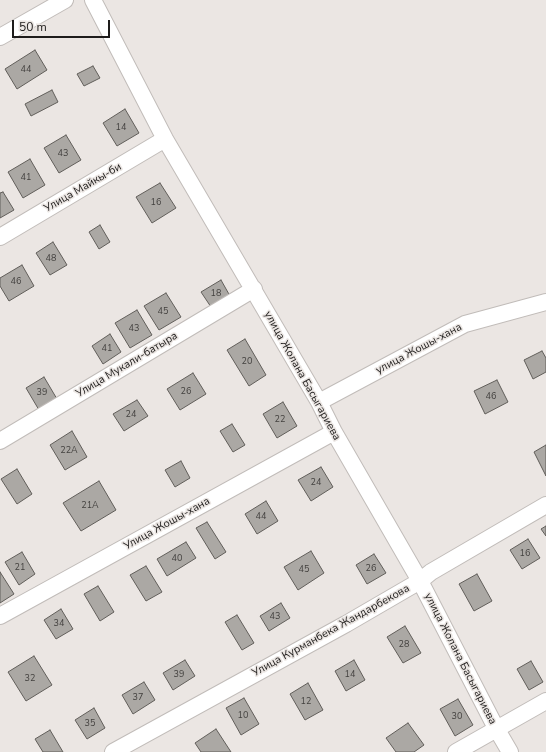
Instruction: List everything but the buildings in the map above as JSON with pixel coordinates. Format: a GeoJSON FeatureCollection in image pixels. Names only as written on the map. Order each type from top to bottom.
{"type":"FeatureCollection","features":[{"type":"Feature","properties":{"kind":"street"},"geometry":{"type":"LineString","coordinates":[[0,37],[65,0]]}},
{"type":"Feature","properties":{"kind":"street","name":"улица Жолана Басыгариева"},"geometry":{"type":"LineString","coordinates":[[93,0],[166,139],[319,402],[334,432],[420,581],[496,728],[510,752]]}},
{"type":"Feature","properties":{"kind":"street","name":"Улица Майкы-би"},"geometry":{"type":"LineString","coordinates":[[0,236],[166,139]]}},
{"type":"Feature","properties":{"kind":"street","name":"Улица Мукали-батыра"},"geometry":{"type":"LineString","coordinates":[[0,441],[254,289]]}},
{"type":"Feature","properties":{"kind":"street","name":"улица Жошы-хана"},"geometry":{"type":"LineString","coordinates":[[319,402],[465,324],[546,302]]}},
{"type":"Feature","properties":{"kind":"street","name":"Улица Жошы-хана"},"geometry":{"type":"LineString","coordinates":[[0,616],[334,432]]}},
{"type":"Feature","properties":{"kind":"street","name":"Улица Курманбека Жандарбекова"},"geometry":{"type":"LineString","coordinates":[[113,752],[346,624],[420,581],[431,572],[546,505]]}},
{"type":"Feature","properties":{"kind":"street"},"geometry":{"type":"LineString","coordinates":[[456,752],[546,701]]}}]}
